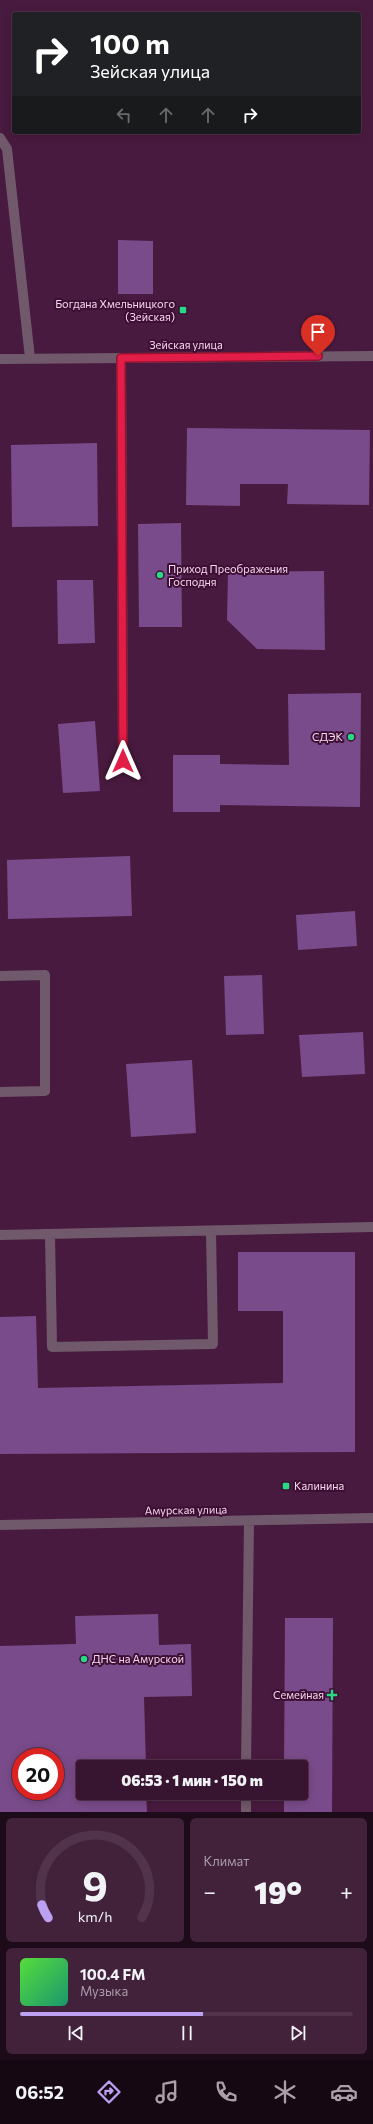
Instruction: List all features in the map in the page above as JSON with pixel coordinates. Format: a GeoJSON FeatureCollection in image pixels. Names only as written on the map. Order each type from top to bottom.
{"type":"FeatureCollection","features":[{"type":"Feature","properties":{"kind":"street"},"geometry":{"type":"LineString","coordinates":[[0,138],[4,149],[30,358]]}},
{"type":"Feature","properties":{"kind":"street","name":"Зейская улица"},"geometry":{"type":"LineString","coordinates":[[0,359],[373,356]]}},
{"type":"Feature","properties":{"kind":"street"},"geometry":{"type":"LineString","coordinates":[[121,358],[123,761]]}},
{"type":"Feature","properties":{"kind":"street"},"geometry":{"type":"LineString","coordinates":[[0,976],[45,975],[45,1091],[0,1092]]}},
{"type":"Feature","properties":{"kind":"street"},"geometry":{"type":"LineString","coordinates":[[0,1235],[373,1227]]}},
{"type":"Feature","properties":{"kind":"street"},"geometry":{"type":"LineString","coordinates":[[50,1234],[52,1347],[212,1344],[211,1231]]}},
{"type":"Feature","properties":{"kind":"street","name":"Амурская улица"},"geometry":{"type":"LineString","coordinates":[[0,1525],[373,1518]]}},
{"type":"Feature","properties":{"kind":"street"},"geometry":{"type":"LineString","coordinates":[[246,1760],[249,1520]]}},
{"type":"Feature","properties":{"kind":"street"},"geometry":{"type":"LineString","coordinates":[[246,1800],[246,1812]]}},
{"type":"Feature","properties":{"kind":"building"},"geometry":{"type":"Polygon","coordinates":[[[118,240],[153,241],[153,294],[118,294],[118,240]]]}},
{"type":"Feature","properties":{"kind":"building"},"geometry":{"type":"Polygon","coordinates":[[[187,428],[370,430],[369,505],[287,504],[288,484],[240,484],[240,506],[186,505],[187,428]]]}},
{"type":"Feature","properties":{"kind":"building"},"geometry":{"type":"Polygon","coordinates":[[[97,443],[98,526],[12,527],[11,445],[97,443]]]}},
{"type":"Feature","properties":{"kind":"building","name":"Приход Преображения Господня"},"geometry":{"type":"Polygon","coordinates":[[[181,523],[182,627],[139,627],[138,524],[181,523]]]}},
{"type":"Feature","properties":{"kind":"building"},"geometry":{"type":"Polygon","coordinates":[[[324,571],[325,650],[257,649],[227,620],[228,572],[324,571]]]}},
{"type":"Feature","properties":{"kind":"building"},"geometry":{"type":"Polygon","coordinates":[[[57,580],[93,580],[95,643],[58,644],[57,580]]]}},
{"type":"Feature","properties":{"kind":"building"},"geometry":{"type":"Polygon","coordinates":[[[361,693],[360,807],[220,805],[220,812],[173,812],[173,755],[220,755],[220,764],[289,765],[288,694],[361,693]]]}},
{"type":"Feature","properties":{"kind":"building"},"geometry":{"type":"Polygon","coordinates":[[[95,721],[100,791],[63,793],[58,724],[95,721]]]}},
{"type":"Feature","properties":{"kind":"building"},"geometry":{"type":"Polygon","coordinates":[[[130,856],[132,916],[8,919],[7,860],[130,856]]]}},
{"type":"Feature","properties":{"kind":"building"},"geometry":{"type":"Polygon","coordinates":[[[355,911],[357,946],[298,950],[296,915],[355,911]]]}},
{"type":"Feature","properties":{"kind":"building"},"geometry":{"type":"Polygon","coordinates":[[[262,975],[264,1034],[226,1035],[224,976],[262,975]]]}},
{"type":"Feature","properties":{"kind":"building"},"geometry":{"type":"Polygon","coordinates":[[[363,1032],[365,1074],[302,1077],[299,1035],[363,1032]]]}},
{"type":"Feature","properties":{"kind":"building"},"geometry":{"type":"Polygon","coordinates":[[[192,1060],[196,1133],[131,1137],[126,1064],[192,1060]]]}},
{"type":"Feature","properties":{"kind":"building"},"geometry":{"type":"Polygon","coordinates":[[[238,1252],[355,1252],[355,1452],[0,1454],[0,1317],[36,1316],[38,1388],[283,1383],[283,1311],[238,1311],[238,1252]]]}},
{"type":"Feature","properties":{"kind":"building"},"geometry":{"type":"Polygon","coordinates":[[[158,1614],[159,1645],[191,1644],[192,1696],[144,1697],[146,1760],[76,1760],[76,1800],[146,1800],[147,1812],[0,1812],[0,1646],[76,1644],[75,1616],[158,1614]]]}},
{"type":"Feature","properties":{"kind":"building"},"geometry":{"type":"Polygon","coordinates":[[[285,1618],[333,1618],[332,1812],[284,1812],[284,1800],[308,1800],[308,1760],[284,1760],[285,1618]]]}},
{"type":"Feature","properties":{"kind":"place","name":"Богдана Хмельницкого (Зейская)"},"geometry":{"type":"Point","coordinates":[183,310]}},
{"type":"Feature","properties":{"kind":"place","name":"Приход Преображения Господня"},"geometry":{"type":"Point","coordinates":[160,575]}},
{"type":"Feature","properties":{"kind":"place","name":"СДЭК"},"geometry":{"type":"Point","coordinates":[351,737]}},
{"type":"Feature","properties":{"kind":"place","name":"Калинина"},"geometry":{"type":"Point","coordinates":[286,1486]}},
{"type":"Feature","properties":{"kind":"place","name":"ДНС на Амурской"},"geometry":{"type":"Point","coordinates":[84,1659]}},
{"type":"Feature","properties":{"kind":"place","name":"Семейная"},"geometry":{"type":"Point","coordinates":[332,1695]}},
{"type":"Feature","properties":{"kind":"route"},"geometry":{"type":"LineString","coordinates":[[123,761],[121,358],[318,356]]}}]}
